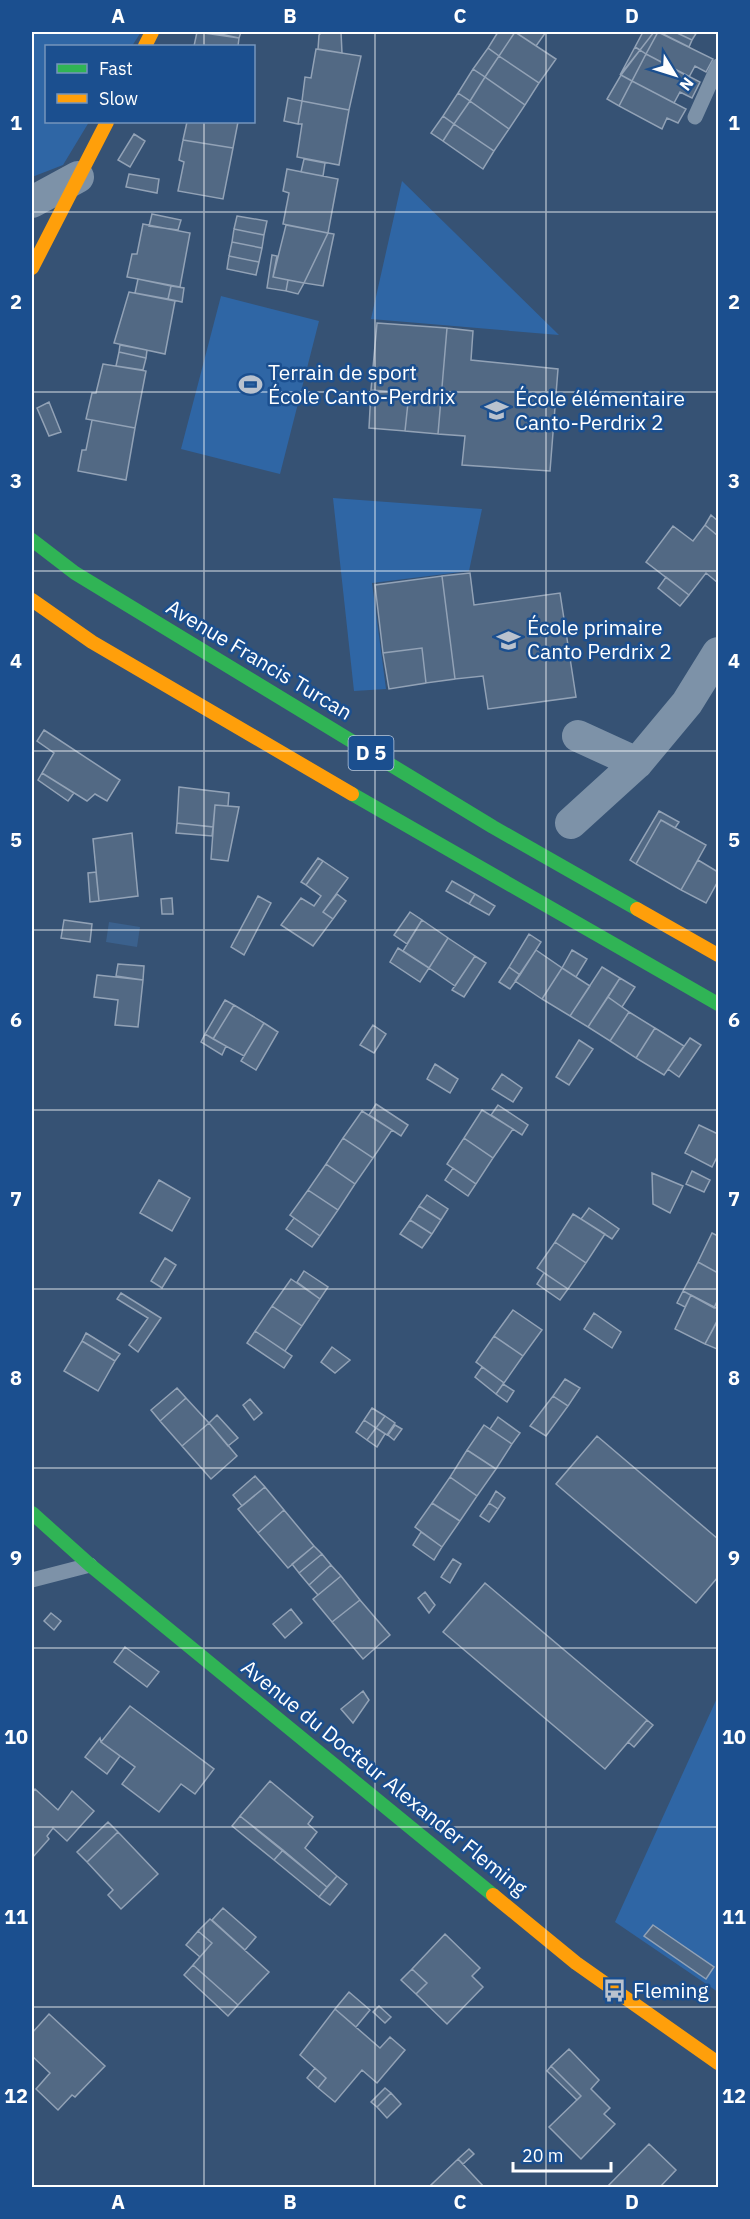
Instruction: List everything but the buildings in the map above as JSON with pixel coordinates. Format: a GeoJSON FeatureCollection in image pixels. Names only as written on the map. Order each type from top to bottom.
{"type":"FeatureCollection","features":[{"type":"Feature","properties":{"kind":"main road"},"geometry":{"type":"LineString","coordinates":[[32,268],[105,123]]}},
{"type":"Feature","properties":{"kind":"main road"},"geometry":{"type":"LineString","coordinates":[[44,531],[75,573]]}},
{"type":"Feature","properties":{"kind":"main road","name":"Avenue Francis Turcan"},"geometry":{"type":"LineString","coordinates":[[32,540],[75,573],[493,827],[718,955]]}},
{"type":"Feature","properties":{"kind":"main road","name":"D 5"},"geometry":{"type":"LineString","coordinates":[[32,600],[92,642],[217,716],[718,1004]]}},
{"type":"Feature","properties":{"kind":"main road","name":"Avenue du Docteur Alexander Fleming"},"geometry":{"type":"LineString","coordinates":[[32,1513],[90,1565],[576,1963],[718,2063]]}},
{"type":"Feature","properties":{"kind":"street"},"geometry":{"type":"LineString","coordinates":[[32,202],[78,177]]}},
{"type":"Feature","properties":{"kind":"street"},"geometry":{"type":"LineString","coordinates":[[571,823],[637,763],[687,703],[718,653]]}},
{"type":"Feature","properties":{"kind":"street"},"geometry":{"type":"LineString","coordinates":[[578,736],[637,763]]}},
{"type":"Feature","properties":{"kind":"lane"},"geometry":{"type":"LineString","coordinates":[[695,117],[718,66]]}},
{"type":"Feature","properties":{"kind":"lane"},"geometry":{"type":"LineString","coordinates":[[32,1580],[90,1565]]}},
{"type":"Feature","properties":{"kind":"shaded area"},"geometry":{"type":"Polygon","coordinates":[[[32,32],[141,32],[133,45],[45,45],[45,123],[88,123],[63,165],[32,177],[32,32]]]}},
{"type":"Feature","properties":{"kind":"shaded area"},"geometry":{"type":"Polygon","coordinates":[[[402,181],[559,335],[371,319],[402,181]]]}},
{"type":"Feature","properties":{"kind":"shaded area","name":"Terrain de sport École Canto-Perdrix"},"geometry":{"type":"Polygon","coordinates":[[[221,296],[319,321],[280,474],[181,449],[221,296]]]}},
{"type":"Feature","properties":{"kind":"shaded area"},"geometry":{"type":"Polygon","coordinates":[[[333,498],[482,509],[469,571],[372,583],[386,689],[354,691],[333,498]]]}},
{"type":"Feature","properties":{"kind":"shaded area"},"geometry":{"type":"Polygon","coordinates":[[[109,922],[140,927],[137,947],[106,942],[109,922]]]}},
{"type":"Feature","properties":{"kind":"shaded area"},"geometry":{"type":"Polygon","coordinates":[[[718,1696],[718,1992],[615,1922],[718,1696]]]}},
{"type":"Feature","properties":{"kind":"traffic: fast"},"geometry":{"type":"LineString","coordinates":[[32,540],[75,573],[493,827],[637,909]]}},
{"type":"Feature","properties":{"kind":"traffic: fast"},"geometry":{"type":"LineString","coordinates":[[352,794],[718,1004]]}},
{"type":"Feature","properties":{"kind":"traffic: fast"},"geometry":{"type":"LineString","coordinates":[[32,1513],[90,1565],[493,1895]]}},
{"type":"Feature","properties":{"kind":"traffic: slow"},"geometry":{"type":"LineString","coordinates":[[146,45],[152,32]]}},
{"type":"Feature","properties":{"kind":"traffic: slow"},"geometry":{"type":"LineString","coordinates":[[32,268],[106,123]]}},
{"type":"Feature","properties":{"kind":"traffic: slow"},"geometry":{"type":"LineString","coordinates":[[32,600],[92,642],[352,794]]}},
{"type":"Feature","properties":{"kind":"traffic: slow"},"geometry":{"type":"LineString","coordinates":[[637,909],[718,955]]}},
{"type":"Feature","properties":{"kind":"traffic: slow"},"geometry":{"type":"LineString","coordinates":[[493,1895],[576,1963],[718,2063]]}},
{"type":"Feature","properties":{"kind":"place","name":"Terrain de sport École Canto-Perdrix"},"geometry":{"type":"Point","coordinates":[250,385]}},
{"type":"Feature","properties":{"kind":"place","name":"École élémentaire Canto-Perdrix 2"},"geometry":{"type":"Point","coordinates":[497,411]}},
{"type":"Feature","properties":{"kind":"place","name":"École primaire Canto Perdrix 2"},"geometry":{"type":"Point","coordinates":[509,640]}},
{"type":"Feature","properties":{"kind":"place","name":"Fleming"},"geometry":{"type":"Point","coordinates":[615,1991]}}]}
